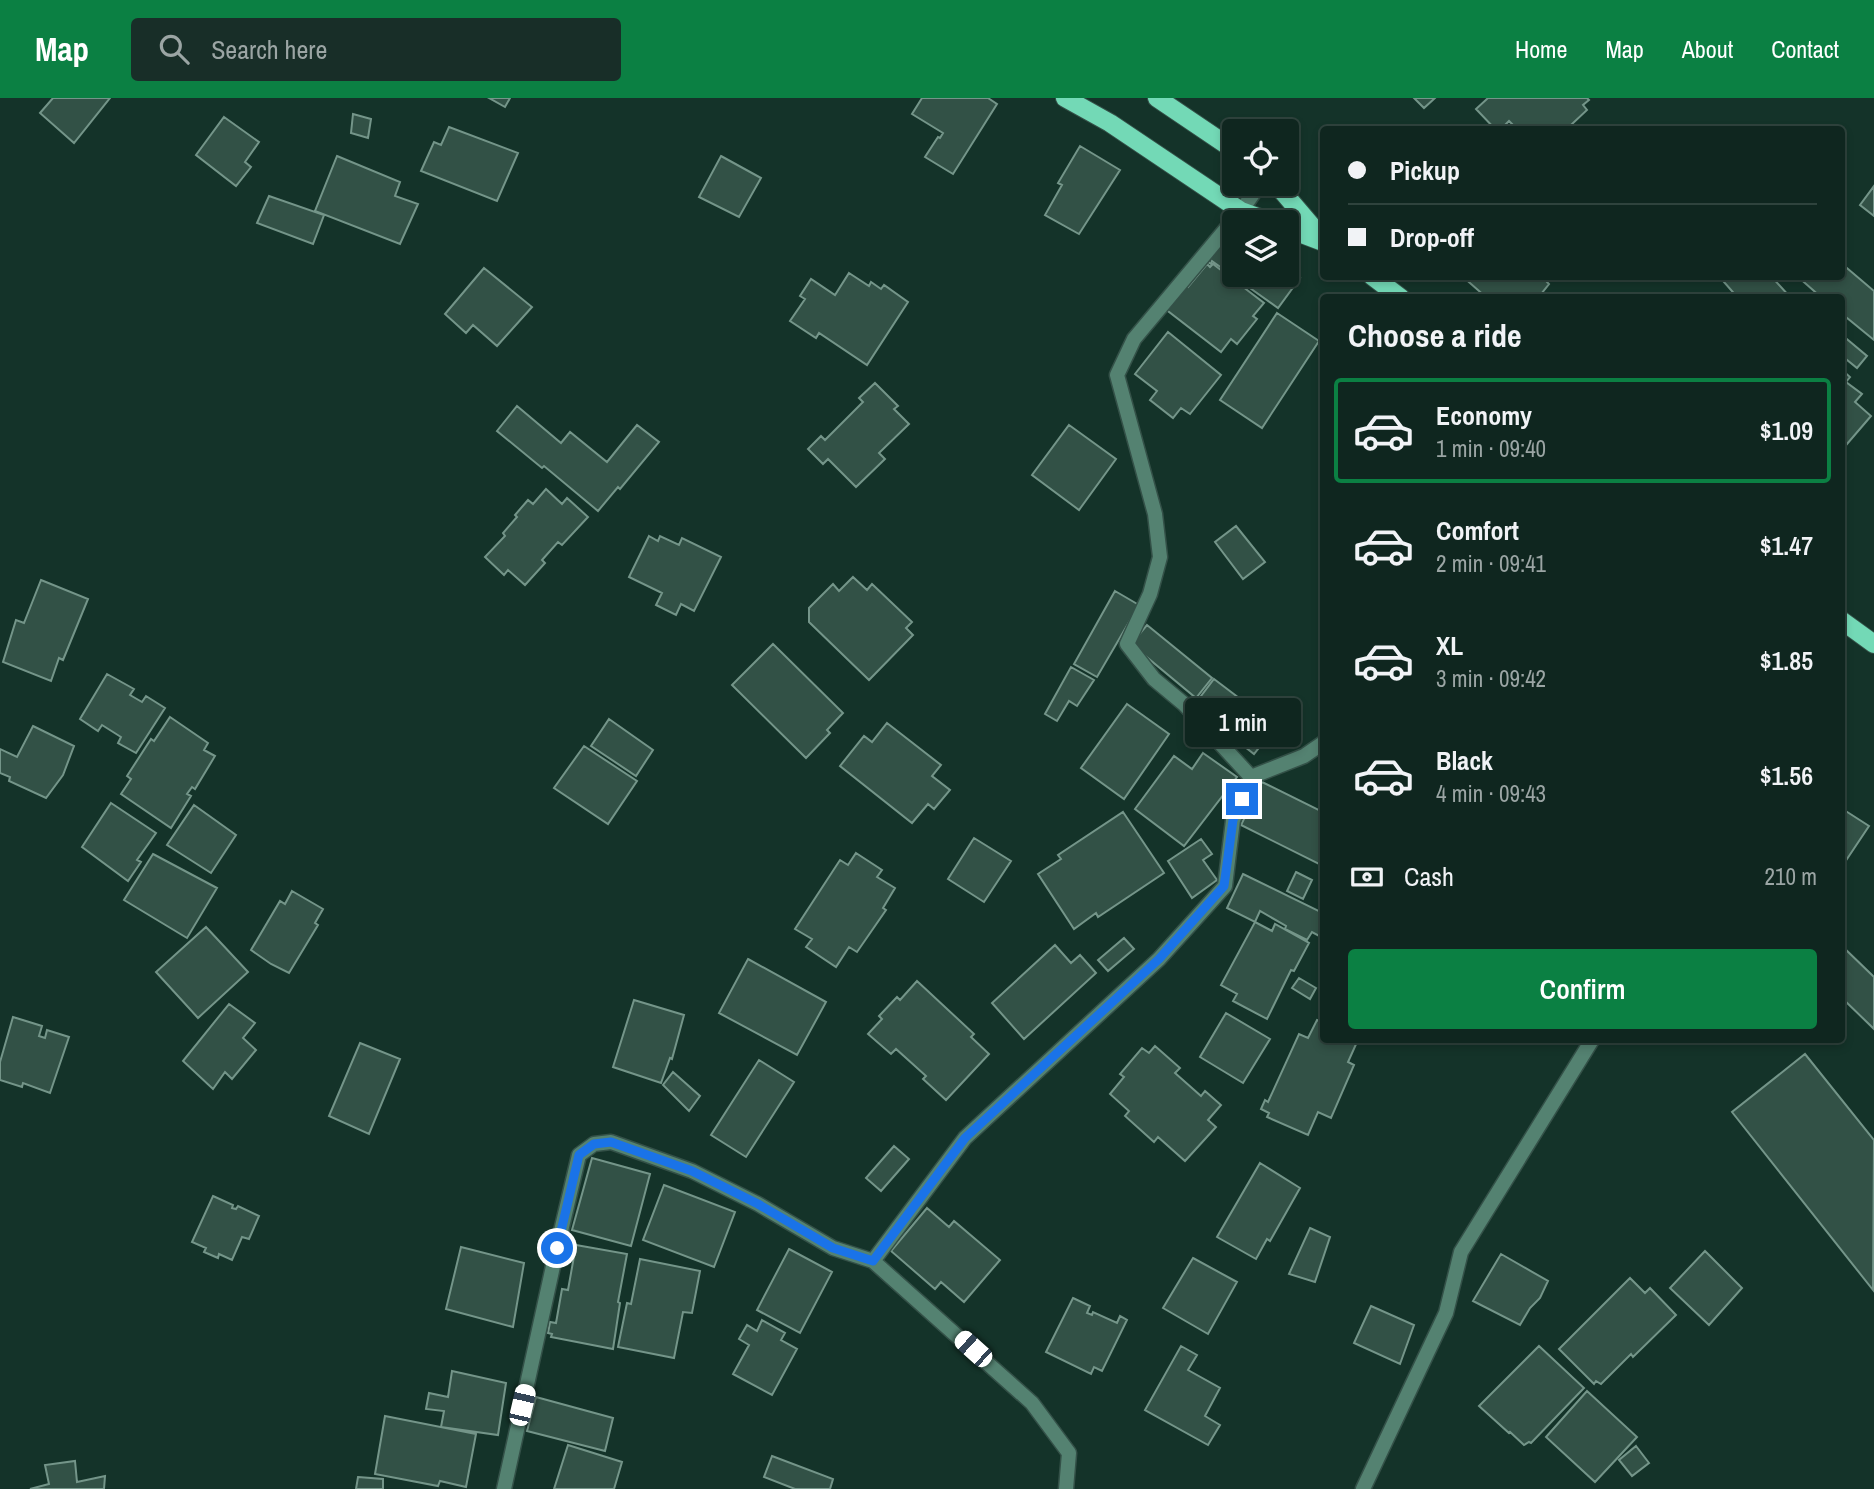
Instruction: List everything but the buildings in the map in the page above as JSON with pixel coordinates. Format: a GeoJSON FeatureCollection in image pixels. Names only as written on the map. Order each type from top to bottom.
{"type":"FeatureCollection","features":[{"type":"Feature","properties":{"kind":"main road"},"geometry":{"type":"LineString","coordinates":[[1065,98],[1110,122],[1240,210]]}},
{"type":"Feature","properties":{"kind":"main road"},"geometry":{"type":"LineString","coordinates":[[1157,98],[1222,142]]}},
{"type":"Feature","properties":{"kind":"main road"},"geometry":{"type":"LineString","coordinates":[[1286,196],[1320,236]]}},
{"type":"Feature","properties":{"kind":"main road"},"geometry":{"type":"LineString","coordinates":[[1299,232],[1320,239]]}},
{"type":"Feature","properties":{"kind":"main road"},"geometry":{"type":"LineString","coordinates":[[1377,280],[1396,294]]}},
{"type":"Feature","properties":{"kind":"main road"},"geometry":{"type":"LineString","coordinates":[[1845,623],[1874,644]]}},
{"type":"Feature","properties":{"kind":"street"},"geometry":{"type":"LineString","coordinates":[[1222,234],[1134,339],[1117,375],[1156,514],[1160,557],[1150,594],[1127,644],[1154,679],[1184,704],[1251,777]]}},
{"type":"Feature","properties":{"kind":"street"},"geometry":{"type":"LineString","coordinates":[[873,1261],[965,1138],[1159,959],[1224,886],[1233,820],[1251,777],[1304,756],[1320,745]]}},
{"type":"Feature","properties":{"kind":"street"},"geometry":{"type":"LineString","coordinates":[[1363,1489],[1446,1313],[1461,1252],[1590,1043]]}},
{"type":"Feature","properties":{"kind":"street"},"geometry":{"type":"LineString","coordinates":[[504,1489],[579,1155],[594,1144],[611,1142],[692,1171],[758,1204],[833,1248],[873,1261],[1032,1402],[1069,1453],[1066,1489]]}},
{"type":"Feature","properties":{"kind":"route"},"geometry":{"type":"LineString","coordinates":[[557,1248],[579,1155],[594,1144],[611,1142],[692,1171],[758,1204],[833,1248],[873,1261],[965,1138],[1159,959],[1224,886],[1233,820],[1242,799]]}}]}
